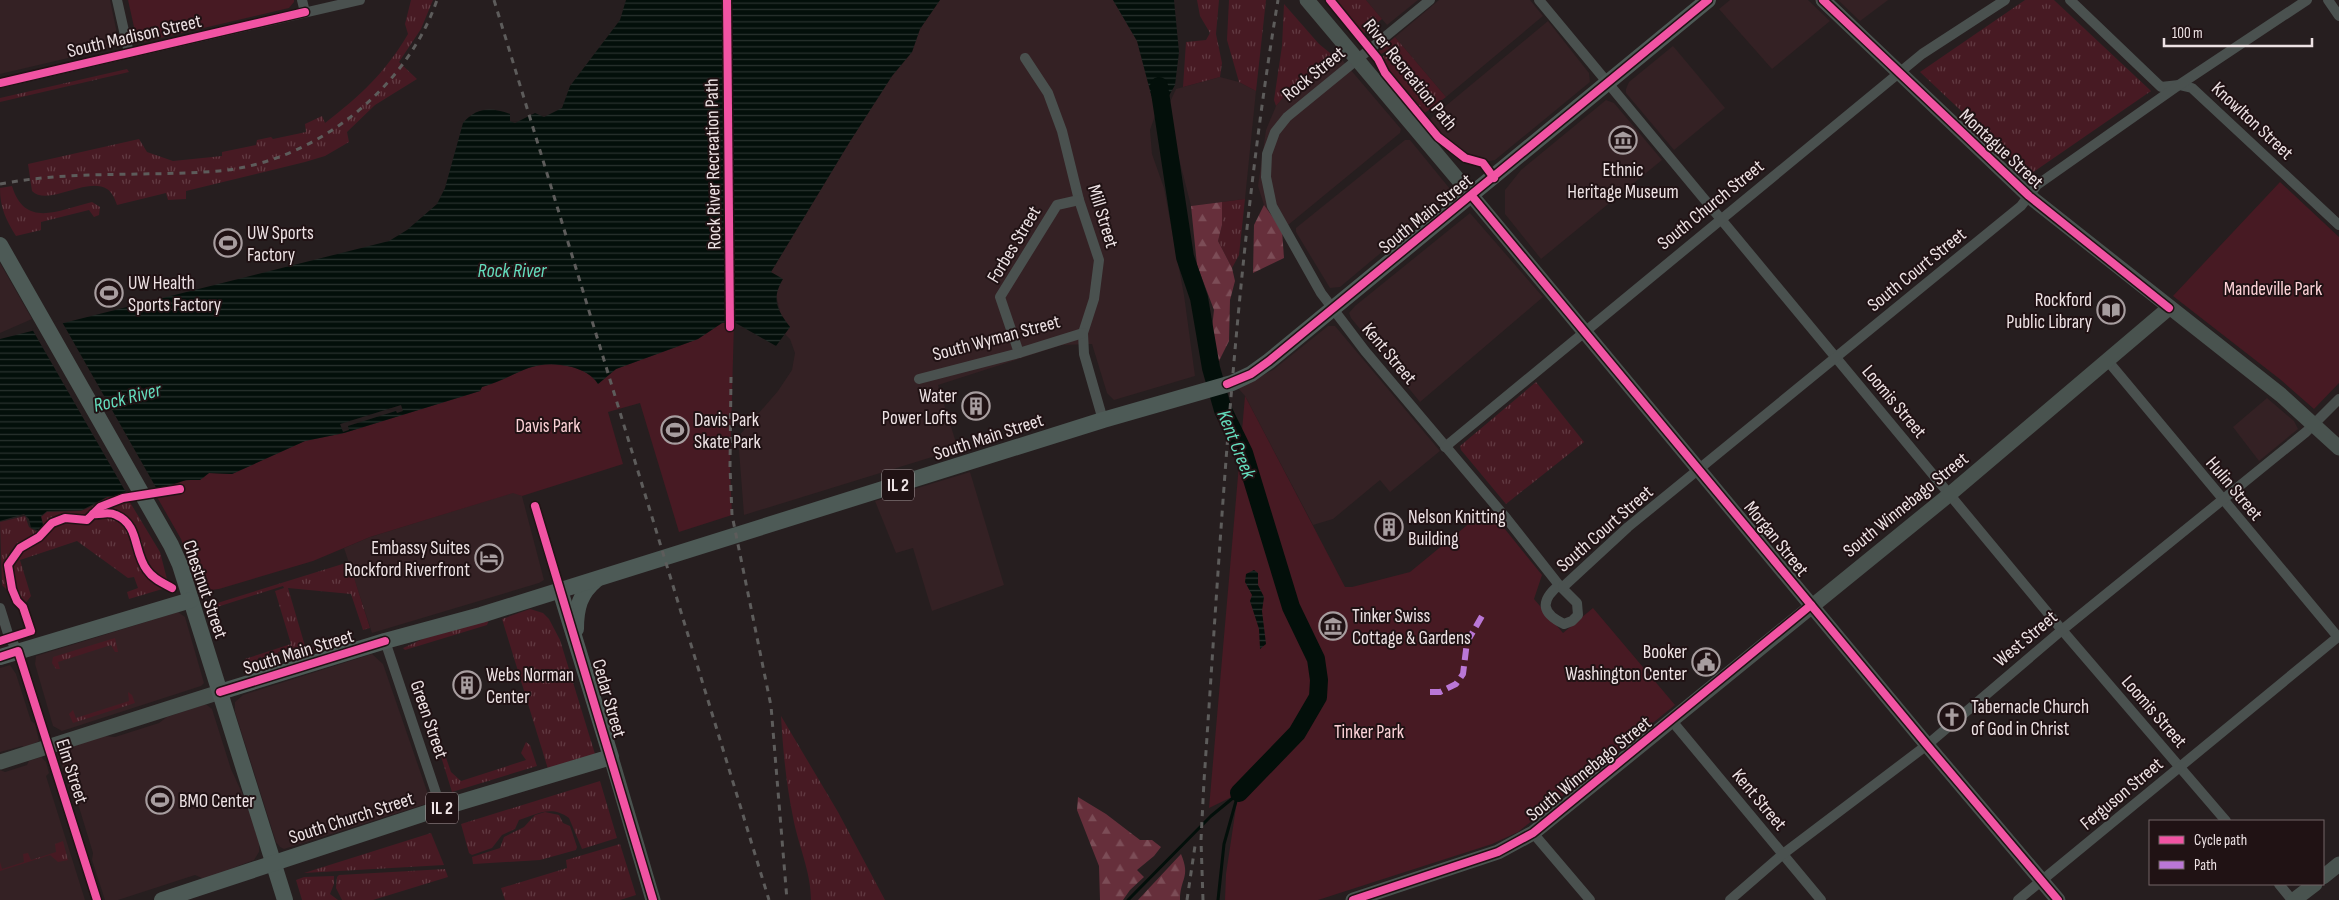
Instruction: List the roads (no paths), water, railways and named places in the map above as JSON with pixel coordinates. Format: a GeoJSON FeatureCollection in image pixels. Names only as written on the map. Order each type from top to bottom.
{"type":"FeatureCollection","features":[{"type":"Feature","properties":{"kind":"main road","name":"Morgan Street"},"geometry":{"type":"LineString","coordinates":[[1307,0],[1586,332],[1811,606],[2058,900]]}},
{"type":"Feature","properties":{"kind":"main road","name":"South Main Street"},"geometry":{"type":"LineString","coordinates":[[0,762],[384,641],[481,615],[1103,420],[1198,393],[1251,374],[1472,196],[1708,0]]}},
{"type":"Feature","properties":{"kind":"main road","name":"Montague Street"},"geometry":{"type":"LineString","coordinates":[[1823,0],[2029,196],[2281,395],[2339,448]]}},
{"type":"Feature","properties":{"kind":"main road","name":"Chestnut Street"},"geometry":{"type":"LineString","coordinates":[[0,245],[171,545],[191,600],[285,900]]}},
{"type":"Feature","properties":{"kind":"main road","name":"South Winnebago Street"},"geometry":{"type":"LineString","coordinates":[[1357,899],[1490,855],[1533,833],[1950,494],[2170,308]]}},
{"type":"Feature","properties":{"kind":"main road"},"geometry":{"type":"LineString","coordinates":[[576,638],[576,613],[580,602],[584,592],[598,578]]}},
{"type":"Feature","properties":{"kind":"main road","name":"Cedar Street"},"geometry":{"type":"LineString","coordinates":[[560,590],[576,638],[653,900]]}},
{"type":"Feature","properties":{"kind":"main road"},"geometry":{"type":"LineString","coordinates":[[0,657],[191,600]]}},
{"type":"Feature","properties":{"kind":"main road","name":"South Church Street"},"geometry":{"type":"LineString","coordinates":[[162,900],[442,808],[610,757]]}},
{"type":"Feature","properties":{"kind":"main road"},"geometry":{"type":"LineString","coordinates":[[2324,876],[2339,864]]}},
{"type":"Feature","properties":{"kind":"main road"},"geometry":{"type":"LineString","coordinates":[[2293,900],[2314,885]]}},
{"type":"Feature","properties":{"kind":"street"},"geometry":{"type":"LineString","coordinates":[[117,0],[129,53]]}},
{"type":"Feature","properties":{"kind":"street"},"geometry":{"type":"LineString","coordinates":[[302,0],[305,12]]}},
{"type":"Feature","properties":{"kind":"street","name":"South Madison Street"},"geometry":{"type":"LineString","coordinates":[[0,83],[360,0]]}},
{"type":"Feature","properties":{"kind":"street","name":"Rock Street"},"geometry":{"type":"LineString","coordinates":[[1287,117],[1430,0]]}},
{"type":"Feature","properties":{"kind":"street","name":"Loomis Street"},"geometry":{"type":"LineString","coordinates":[[1540,0],[2062,630],[2225,820]]}},
{"type":"Feature","properties":{"kind":"street","name":"South Church Street"},"geometry":{"type":"LineString","coordinates":[[1445,447],[1922,54],[2005,0]]}},
{"type":"Feature","properties":{"kind":"street","name":"Knowlton Street"},"geometry":{"type":"LineString","coordinates":[[2070,0],[2161,87],[2179,85],[2192,88],[2339,224]]}},
{"type":"Feature","properties":{"kind":"street","name":"South Court Street"},"geometry":{"type":"LineString","coordinates":[[1561,586],[1628,527],[2021,206],[2037,185],[2179,85],[2307,0]]}},
{"type":"Feature","properties":{"kind":"street"},"geometry":{"type":"LineString","coordinates":[[2328,0],[2339,16]]}},
{"type":"Feature","properties":{"kind":"street","name":"Mill Street"},"geometry":{"type":"LineString","coordinates":[[1025,58],[1048,93],[1062,131],[1079,200],[1099,260],[1094,299],[1083,333],[1084,354],[1103,420]]}},
{"type":"Feature","properties":{"kind":"street","name":"Kent Street"},"geometry":{"type":"LineString","coordinates":[[1287,117],[1275,132],[1267,154],[1266,177],[1272,206],[1332,310],[1561,586]]}},
{"type":"Feature","properties":{"kind":"street","name":"Forbes Street"},"geometry":{"type":"LineString","coordinates":[[1019,353],[1000,297],[1057,205],[1079,200]]}},
{"type":"Feature","properties":{"kind":"street","name":"South Wyman Street"},"geometry":{"type":"LineString","coordinates":[[919,378],[1019,353],[1083,333]]}},
{"type":"Feature","properties":{"kind":"street","name":"Hulin Street"},"geometry":{"type":"LineString","coordinates":[[2107,360],[2338,637]]}},
{"type":"Feature","properties":{"kind":"street","name":"West Street"},"geometry":{"type":"LineString","coordinates":[[1730,900],[1783,854],[1927,745],[2062,630],[2314,424],[2339,398]]}},
{"type":"Feature","properties":{"kind":"street","name":"Cedar Street"},"geometry":{"type":"LineString","coordinates":[[534,506],[560,590]]}},
{"type":"Feature","properties":{"kind":"street","name":"Elm Street"},"geometry":{"type":"LineString","coordinates":[[0,608],[9,636],[18,651],[97,900]]}},
{"type":"Feature","properties":{"kind":"street","name":"Ferguson Street"},"geometry":{"type":"LineString","coordinates":[[2018,900],[2338,637]]}},
{"type":"Feature","properties":{"kind":"street","name":"Green Street"},"geometry":{"type":"LineString","coordinates":[[384,641],[442,808]]}},
{"type":"Feature","properties":{"kind":"street","name":"Kent Street"},"geometry":{"type":"LineString","coordinates":[[1672,721],[1821,900]]}},
{"type":"Feature","properties":{"kind":"street"},"geometry":{"type":"LineString","coordinates":[[1533,833],[1590,900]]}},
{"type":"Feature","properties":{"kind":"street"},"geometry":{"type":"LineString","coordinates":[[2279,885],[2293,900]]}},
{"type":"Feature","properties":{"kind":"water","name":"Rock River"},"geometry":{"type":"Polygon","coordinates":[[[626,0],[940,0],[920,29],[912,52],[892,76],[849,143],[771,272],[783,279],[777,293],[777,304],[790,327],[776,346],[734,322],[722,323],[698,339],[616,369],[598,384],[587,373],[572,367],[546,364],[535,366],[482,387],[480,391],[344,433],[305,441],[232,474],[209,473],[200,480],[186,480],[163,488],[107,497],[82,510],[47,511],[41,516],[43,526],[38,530],[31,528],[29,519],[24,514],[0,521],[0,339],[389,241],[407,230],[437,204],[445,188],[463,123],[468,118],[479,111],[497,110],[510,114],[510,121],[515,123],[535,113],[544,117],[562,108],[570,86],[620,20],[626,0]]]}},
{"type":"Feature","properties":{"kind":"water"},"geometry":{"type":"Polygon","coordinates":[[[1113,0],[1174,0],[1179,52],[1175,85],[1157,117],[1137,41],[1113,0]]]}},
{"type":"Feature","properties":{"kind":"water"},"geometry":{"type":"Polygon","coordinates":[[[1254,570],[1258,573],[1258,585],[1264,597],[1262,611],[1266,644],[1260,649],[1259,629],[1250,601],[1252,595],[1245,582],[1246,574],[1254,570]]]}},
{"type":"Feature","properties":{"kind":"waterway","name":"Kent Creek"},"geometry":{"type":"LineString","coordinates":[[1159,86],[1185,257],[1199,298],[1211,368],[1223,410],[1244,453],[1291,607],[1316,659],[1319,680],[1318,697],[1297,733],[1239,793]]}},
{"type":"Feature","properties":{"kind":"waterway"},"geometry":{"type":"LineString","coordinates":[[1128,900],[1211,816],[1239,793]]}},
{"type":"Feature","properties":{"kind":"waterway"},"geometry":{"type":"LineString","coordinates":[[1218,900],[1224,844],[1238,794]]}},
{"type":"Feature","properties":{"kind":"railway"},"geometry":{"type":"LineString","coordinates":[[0,184],[82,175],[219,171],[254,165],[289,153],[322,137],[352,116],[379,91],[403,63],[423,33],[437,0]]}},
{"type":"Feature","properties":{"kind":"railway"},"geometry":{"type":"LineString","coordinates":[[494,0],[769,900]]}},
{"type":"Feature","properties":{"kind":"railway"},"geometry":{"type":"LineString","coordinates":[[1203,900],[1201,840],[1204,781],[1224,487],[1240,292],[1263,97],[1278,0]]}},
{"type":"Feature","properties":{"kind":"railway"},"geometry":{"type":"LineString","coordinates":[[731,377],[730,467],[732,515],[771,706],[787,900]]}},
{"type":"Feature","properties":{"kind":"railway"},"geometry":{"type":"LineString","coordinates":[[1187,900],[1195,846]]}},
{"type":"Feature","properties":{"kind":"place","name":"Ethnic Heritage Museum"},"geometry":{"type":"Point","coordinates":[1623,140]}},
{"type":"Feature","properties":{"kind":"place","name":"UW Sports Factory"},"geometry":{"type":"Point","coordinates":[228,243]}},
{"type":"Feature","properties":{"kind":"place","name":"UW Health Sports Factory"},"geometry":{"type":"Point","coordinates":[109,293]}},
{"type":"Feature","properties":{"kind":"place","name":"Rockford Public Library"},"geometry":{"type":"Point","coordinates":[2111,310]}},
{"type":"Feature","properties":{"kind":"place","name":"Water Power Lofts"},"geometry":{"type":"Point","coordinates":[976,406]}},
{"type":"Feature","properties":{"kind":"place","name":"Davis Park Skate Park"},"geometry":{"type":"Point","coordinates":[675,430]}},
{"type":"Feature","properties":{"kind":"place","name":"Nelson Knitting Building"},"geometry":{"type":"Point","coordinates":[1389,527]}},
{"type":"Feature","properties":{"kind":"place","name":"Embassy Suites Rockford Riverfront"},"geometry":{"type":"Point","coordinates":[489,558]}},
{"type":"Feature","properties":{"kind":"place","name":"Tinker Swiss Cottage & Gardens"},"geometry":{"type":"Point","coordinates":[1333,626]}},
{"type":"Feature","properties":{"kind":"place","name":"Booker Washington Center"},"geometry":{"type":"Point","coordinates":[1706,662]}},
{"type":"Feature","properties":{"kind":"place","name":"Webs Norman Center"},"geometry":{"type":"Point","coordinates":[467,685]}},
{"type":"Feature","properties":{"kind":"place","name":"Tabernacle Church of God in Christ"},"geometry":{"type":"Point","coordinates":[1952,717]}},
{"type":"Feature","properties":{"kind":"place","name":"BMO Center"},"geometry":{"type":"Point","coordinates":[160,800]}},
{"type":"Feature","properties":{"kind":"park label","name":"Mandeville Park"},"geometry":{"type":"Point","coordinates":[2273,288]}},
{"type":"Feature","properties":{"kind":"park label","name":"Davis Park"},"geometry":{"type":"Point","coordinates":[548,425]}},
{"type":"Feature","properties":{"kind":"park label","name":"Tinker Park"},"geometry":{"type":"Point","coordinates":[1369,731]}}]}
